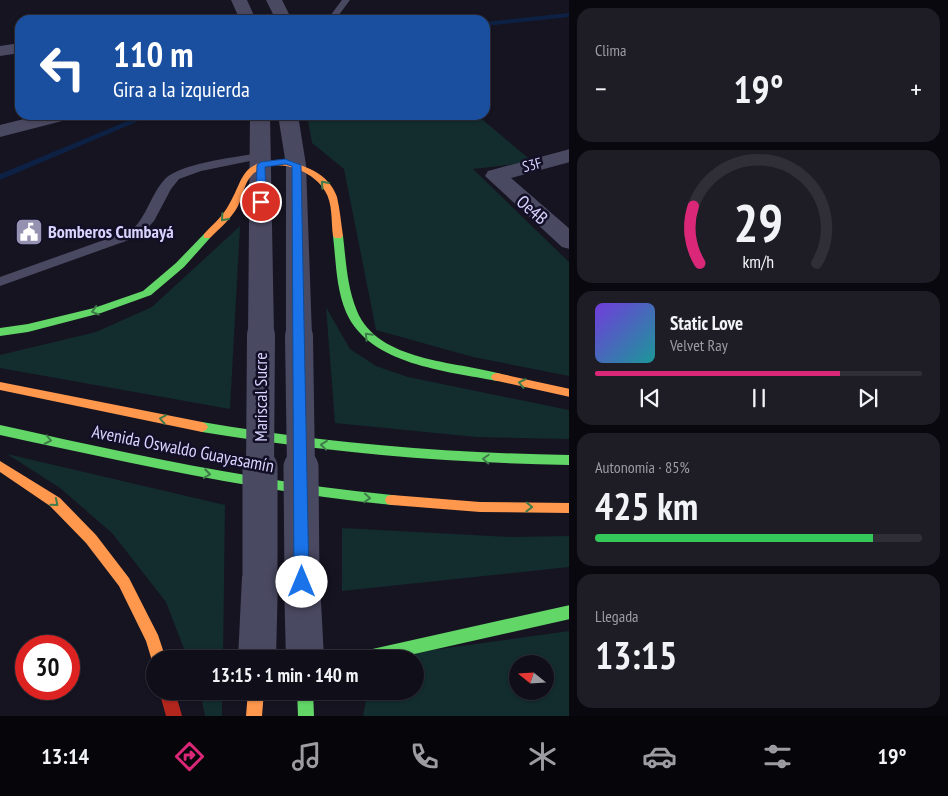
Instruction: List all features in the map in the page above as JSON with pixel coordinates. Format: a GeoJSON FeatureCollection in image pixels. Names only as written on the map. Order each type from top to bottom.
{"type":"FeatureCollection","features":[{"type":"Feature","properties":{"kind":"main road"},"geometry":{"type":"LineString","coordinates":[[0,332],[96,311],[147,293],[180,265],[230,211],[249,173],[261,160],[285,162],[296,165],[321,178],[331,192],[347,299],[355,320],[374,342],[405,357],[569,393]]}},
{"type":"Feature","properties":{"kind":"main road","name":"Avenida Oswaldo Guayasamín"},"geometry":{"type":"LineString","coordinates":[[0,386],[272,439],[433,456],[502,460],[569,460]]}},
{"type":"Feature","properties":{"kind":"main road","name":"Avenida Oswaldo Guayasamín"},"geometry":{"type":"LineString","coordinates":[[0,430],[197,472],[352,497],[480,507],[569,508]]}},
{"type":"Feature","properties":{"kind":"main road"},"geometry":{"type":"LineString","coordinates":[[0,466],[55,502],[90,540],[124,582],[153,640],[156,650]]}},
{"type":"Feature","properties":{"kind":"main road"},"geometry":{"type":"LineString","coordinates":[[399,650],[569,612]]}},
{"type":"Feature","properties":{"kind":"main road"},"geometry":{"type":"LineString","coordinates":[[170,700],[174,716]]}},
{"type":"Feature","properties":{"kind":"main road"},"geometry":{"type":"LineString","coordinates":[[254,716],[255,700]]}},
{"type":"Feature","properties":{"kind":"main road"},"geometry":{"type":"LineString","coordinates":[[305,700],[306,716]]}},
{"type":"Feature","properties":{"kind":"street"},"geometry":{"type":"LineString","coordinates":[[239,0],[246,15]]}},
{"type":"Feature","properties":{"kind":"street"},"geometry":{"type":"LineString","coordinates":[[274,0],[282,15]]}},
{"type":"Feature","properties":{"kind":"street"},"geometry":{"type":"LineString","coordinates":[[0,51],[15,49]]}},
{"type":"Feature","properties":{"kind":"street"},"geometry":{"type":"LineString","coordinates":[[0,131],[43,120]]}},
{"type":"Feature","properties":{"kind":"street","name":"Mariscal Sucre"},"geometry":{"type":"LineString","coordinates":[[257,650],[260,578],[260,120]]}},
{"type":"Feature","properties":{"kind":"street"},"geometry":{"type":"LineString","coordinates":[[289,120],[296,165],[305,650]]}},
{"type":"Feature","properties":{"kind":"street","name":"S3F"},"geometry":{"type":"LineString","coordinates":[[496,176],[569,155]]}},
{"type":"Feature","properties":{"kind":"street","name":"Oe4B"},"geometry":{"type":"LineString","coordinates":[[496,176],[569,242]]}},
{"type":"Feature","properties":{"kind":"lane"},"geometry":{"type":"LineString","coordinates":[[335,15],[346,0]]}},
{"type":"Feature","properties":{"kind":"lane"},"geometry":{"type":"LineString","coordinates":[[0,282],[136,233],[147,224],[170,180],[182,172],[261,160]]}},
{"type":"Feature","properties":{"kind":"green space"},"geometry":{"type":"Polygon","coordinates":[[[308,120],[483,120],[533,162],[473,169],[569,262],[569,376],[473,357],[376,330],[344,169],[312,143],[308,120]]]}},
{"type":"Feature","properties":{"kind":"green space"},"geometry":{"type":"Polygon","coordinates":[[[240,226],[230,409],[0,368],[0,355],[96,332],[152,307],[240,226]]]}},
{"type":"Feature","properties":{"kind":"green space"},"geometry":{"type":"Polygon","coordinates":[[[326,307],[350,349],[376,366],[408,377],[569,410],[569,439],[476,437],[335,423],[326,307]]]}},
{"type":"Feature","properties":{"kind":"green space"},"geometry":{"type":"Polygon","coordinates":[[[7,454],[225,505],[223,650],[185,650],[166,602],[112,533],[60,488],[7,454]]]}},
{"type":"Feature","properties":{"kind":"green space"},"geometry":{"type":"Polygon","coordinates":[[[342,528],[512,537],[569,536],[569,567],[342,591],[342,528]]]}},
{"type":"Feature","properties":{"kind":"green space"},"geometry":{"type":"Polygon","coordinates":[[[569,631],[569,716],[363,716],[366,700],[424,700],[424,651],[569,631]]]}},
{"type":"Feature","properties":{"kind":"green space"},"geometry":{"type":"Polygon","coordinates":[[[202,700],[222,700],[222,716],[205,716],[202,700]]]}},
{"type":"Feature","properties":{"kind":"waterway"},"geometry":{"type":"LineString","coordinates":[[490,23],[569,15]]}},
{"type":"Feature","properties":{"kind":"waterway"},"geometry":{"type":"LineString","coordinates":[[0,177],[137,120]]}},
{"type":"Feature","properties":{"kind":"traffic: fast"},"geometry":{"type":"LineString","coordinates":[[0,332],[28,328],[97,311],[147,293],[180,265],[207,236]]}},
{"type":"Feature","properties":{"kind":"traffic: fast"},"geometry":{"type":"LineString","coordinates":[[338,236],[347,300],[355,319],[366,333],[381,345],[418,360],[497,377]]}},
{"type":"Feature","properties":{"kind":"traffic: fast"},"geometry":{"type":"LineString","coordinates":[[202,427],[339,447],[477,458],[569,460]]}},
{"type":"Feature","properties":{"kind":"traffic: fast"},"geometry":{"type":"LineString","coordinates":[[0,430],[244,481],[293,489],[392,500]]}},
{"type":"Feature","properties":{"kind":"traffic: fast"},"geometry":{"type":"LineString","coordinates":[[399,650],[569,612]]}},
{"type":"Feature","properties":{"kind":"traffic: fast"},"geometry":{"type":"LineString","coordinates":[[305,700],[306,716]]}},
{"type":"Feature","properties":{"kind":"traffic: slow"},"geometry":{"type":"LineString","coordinates":[[207,236],[230,211],[249,173],[258,166],[269,163],[292,165],[304,169],[324,182],[332,195],[338,236]]}},
{"type":"Feature","properties":{"kind":"traffic: slow"},"geometry":{"type":"LineString","coordinates":[[497,377],[569,393]]}},
{"type":"Feature","properties":{"kind":"traffic: slow"},"geometry":{"type":"LineString","coordinates":[[0,386],[202,427]]}},
{"type":"Feature","properties":{"kind":"traffic: slow"},"geometry":{"type":"LineString","coordinates":[[0,466],[55,502],[91,539],[124,582],[153,640],[156,650]]}},
{"type":"Feature","properties":{"kind":"traffic: slow"},"geometry":{"type":"LineString","coordinates":[[392,500],[480,507],[569,508]]}},
{"type":"Feature","properties":{"kind":"traffic: slow"},"geometry":{"type":"LineString","coordinates":[[254,716],[255,700]]}},
{"type":"Feature","properties":{"kind":"traffic: jam"},"geometry":{"type":"LineString","coordinates":[[170,700],[174,716]]}},
{"type":"Feature","properties":{"kind":"place","name":"Bomberos Cumbayá"},"geometry":{"type":"Point","coordinates":[29,232]}},
{"type":"Feature","properties":{"kind":"route"},"geometry":{"type":"LineString","coordinates":[[261,202],[261,165],[272,162],[285,162],[296,165],[302,582]]}}]}
